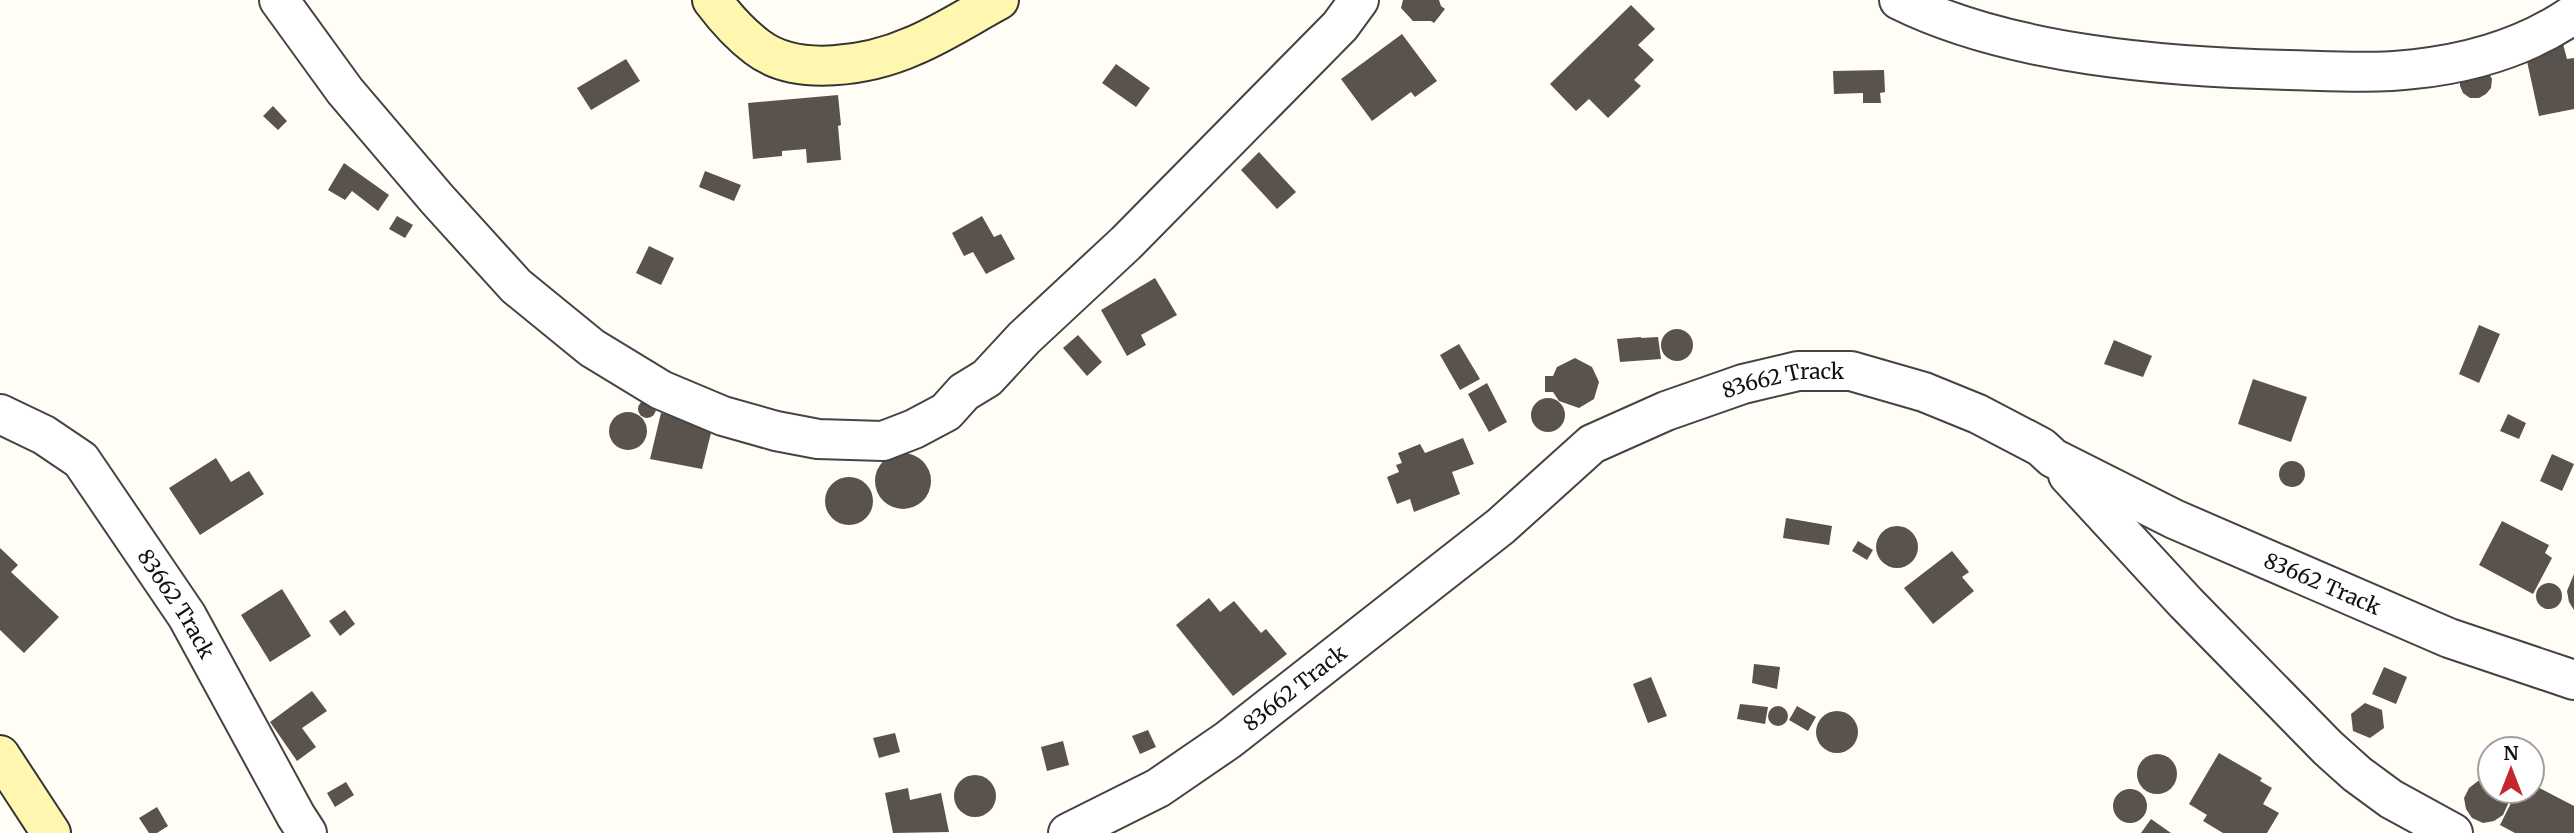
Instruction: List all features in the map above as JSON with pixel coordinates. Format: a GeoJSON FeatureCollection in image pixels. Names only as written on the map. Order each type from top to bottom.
{"type":"FeatureCollection","features":[{"type":"Feature","properties":{"kind":"street"},"geometry":{"type":"LineString","coordinates":[[279,0],[345,91],[437,199],[516,286],[592,348],[661,390],[723,416],[776,431],[818,439],[883,441],[946,412],[964,392],[987,378],[1024,338],[1179,190],[1340,26],[1359,0]]}},
{"type":"Feature","properties":{"kind":"street"},"geometry":{"type":"LineString","coordinates":[[712,0],[757,48],[790,63],[833,65],[877,59],[915,46],[999,0]]}},
{"type":"Feature","properties":{"kind":"street"},"geometry":{"type":"LineString","coordinates":[[1899,0],[1974,28],[2099,55],[2207,67],[2336,71],[2417,69],[2463,61],[2501,51],[2574,14]]}},
{"type":"Feature","properties":{"kind":"street","name":"83662 Track"},"geometry":{"type":"LineString","coordinates":[[1068,833],[1158,788],[1228,740],[1501,526],[1592,444],[1666,411],[1743,384],[1798,372],[1851,371],[1924,392],[1978,414],[2041,447],[2053,458],[2174,519],[2449,638],[2574,680]]}},
{"type":"Feature","properties":{"kind":"street","name":"83662 Track"},"geometry":{"type":"LineString","coordinates":[[0,414],[44,435],[81,460],[187,616],[307,833]]}},
{"type":"Feature","properties":{"kind":"street"},"geometry":{"type":"LineString","coordinates":[[2053,458],[2195,613],[2328,748],[2391,799],[2453,833]]}},
{"type":"Feature","properties":{"kind":"street"},"geometry":{"type":"LineString","coordinates":[[0,755],[51,833]]}},
{"type":"Feature","properties":{"kind":"building"},"geometry":{"type":"Polygon","coordinates":[[[1403,0],[1439,0],[1445,9],[1434,23],[1413,21],[1401,8],[1403,0]]]}},
{"type":"Feature","properties":{"kind":"building"},"geometry":{"type":"Polygon","coordinates":[[[1631,5],[1655,29],[1638,45],[1654,60],[1634,80],[1641,86],[1608,118],[1589,99],[1576,111],[1550,84],[1631,5]]]}},
{"type":"Feature","properties":{"kind":"building"},"geometry":{"type":"Polygon","coordinates":[[[1402,34],[1437,81],[1415,97],[1411,92],[1372,121],[1341,79],[1402,34]]]}},
{"type":"Feature","properties":{"kind":"building"},"geometry":{"type":"Polygon","coordinates":[[[2563,44],[2567,59],[2574,58],[2574,109],[2539,116],[2525,52],[2563,44]]]}},
{"type":"Feature","properties":{"kind":"building"},"geometry":{"type":"Polygon","coordinates":[[[626,59],[640,81],[591,110],[577,88],[626,59]]]}},
{"type":"Feature","properties":{"kind":"building"},"geometry":{"type":"Polygon","coordinates":[[[1116,64],[1150,88],[1136,107],[1102,83],[1116,64]]]}},
{"type":"Feature","properties":{"kind":"building"},"geometry":{"type":"Polygon","coordinates":[[[1884,70],[1885,92],[1880,93],[1881,103],[1863,103],[1863,93],[1834,94],[1833,71],[1884,70]]]}},
{"type":"Feature","properties":{"kind":"building"},"geometry":{"type":"Polygon","coordinates":[[[2488,72],[2492,79],[2491,88],[2486,94],[2479,98],[2470,98],[2463,93],[2460,77],[2488,72]]]}},
{"type":"Feature","properties":{"kind":"building"},"geometry":{"type":"Polygon","coordinates":[[[838,95],[841,160],[807,163],[806,149],[782,151],[782,156],[753,159],[748,103],[838,95]]]}},
{"type":"Feature","properties":{"kind":"building"},"geometry":{"type":"Polygon","coordinates":[[[273,106],[287,121],[278,130],[263,116],[273,106]]]}},
{"type":"Feature","properties":{"kind":"building"},"geometry":{"type":"Polygon","coordinates":[[[1259,152],[1296,192],[1277,209],[1241,170],[1259,152]]]}},
{"type":"Feature","properties":{"kind":"building"},"geometry":{"type":"Polygon","coordinates":[[[344,163],[389,195],[378,211],[352,191],[345,200],[328,190],[344,163]]]}},
{"type":"Feature","properties":{"kind":"building"},"geometry":{"type":"Polygon","coordinates":[[[705,171],[741,185],[734,201],[699,187],[705,171]]]}},
{"type":"Feature","properties":{"kind":"building"},"geometry":{"type":"Polygon","coordinates":[[[397,216],[413,225],[405,238],[389,229],[397,216]]]}},
{"type":"Feature","properties":{"kind":"building"},"geometry":{"type":"Polygon","coordinates":[[[982,216],[994,237],[1001,234],[1015,259],[986,274],[973,252],[964,256],[952,233],[982,216]]]}},
{"type":"Feature","properties":{"kind":"building"},"geometry":{"type":"Polygon","coordinates":[[[649,246],[674,258],[661,285],[636,273],[649,246]]]}},
{"type":"Feature","properties":{"kind":"building"},"geometry":{"type":"Polygon","coordinates":[[[1155,278],[1177,315],[1141,335],[1146,345],[1127,356],[1101,310],[1155,278]]]}},
{"type":"Feature","properties":{"kind":"building"},"geometry":{"type":"Polygon","coordinates":[[[2479,325],[2500,334],[2479,383],[2459,374],[2479,325]]]}},
{"type":"Feature","properties":{"kind":"building"},"geometry":{"type":"Polygon","coordinates":[[[1677,329],[1689,333],[1693,345],[1689,357],[1677,361],[1665,357],[1661,345],[1665,333],[1677,329]]]}},
{"type":"Feature","properties":{"kind":"building"},"geometry":{"type":"Polygon","coordinates":[[[1078,335],[1102,362],[1087,376],[1063,348],[1078,335]]]}},
{"type":"Feature","properties":{"kind":"building"},"geometry":{"type":"Polygon","coordinates":[[[1658,337],[1661,359],[1620,362],[1617,339],[1658,337]]]}},
{"type":"Feature","properties":{"kind":"building"},"geometry":{"type":"Polygon","coordinates":[[[2114,340],[2152,356],[2143,377],[2104,364],[2114,340]]]}},
{"type":"Feature","properties":{"kind":"building"},"geometry":{"type":"Polygon","coordinates":[[[1459,344],[1480,379],[1460,390],[1440,355],[1459,344]]]}},
{"type":"Feature","properties":{"kind":"building"},"geometry":{"type":"Polygon","coordinates":[[[1575,358],[1592,367],[1599,382],[1594,399],[1579,408],[1559,401],[1553,392],[1545,392],[1545,376],[1553,376],[1557,367],[1575,358]]]}},
{"type":"Feature","properties":{"kind":"building"},"geometry":{"type":"Polygon","coordinates":[[[2253,379],[2307,397],[2291,442],[2238,424],[2253,379]]]}},
{"type":"Feature","properties":{"kind":"building"},"geometry":{"type":"Polygon","coordinates":[[[1487,383],[1507,422],[1489,432],[1468,394],[1487,383]]]}},
{"type":"Feature","properties":{"kind":"building"},"geometry":{"type":"Polygon","coordinates":[[[1548,398],[1560,403],[1565,415],[1560,427],[1548,432],[1536,427],[1531,415],[1536,403],[1548,398]]]}},
{"type":"Feature","properties":{"kind":"building"},"geometry":{"type":"Polygon","coordinates":[[[647,400],[653,403],[656,409],[653,415],[647,418],[641,415],[638,409],[641,403],[647,400]]]}},
{"type":"Feature","properties":{"kind":"building"},"geometry":{"type":"Polygon","coordinates":[[[628,412],[641,418],[647,431],[641,444],[628,450],[615,444],[609,431],[615,418],[628,412]]]}},
{"type":"Feature","properties":{"kind":"building"},"geometry":{"type":"Polygon","coordinates":[[[661,413],[692,420],[691,424],[712,429],[702,469],[650,459],[661,413]]]}},
{"type":"Feature","properties":{"kind":"building"},"geometry":{"type":"Polygon","coordinates":[[[2508,414],[2526,423],[2519,439],[2500,431],[2508,414]]]}},
{"type":"Feature","properties":{"kind":"building"},"geometry":{"type":"Polygon","coordinates":[[[1463,438],[1474,464],[1452,472],[1460,494],[1414,512],[1410,499],[1397,504],[1387,477],[1399,472],[1396,465],[1402,463],[1398,453],[1420,444],[1425,453],[1463,438]]]}},
{"type":"Feature","properties":{"kind":"building"},"geometry":{"type":"Polygon","coordinates":[[[903,453],[914,455],[923,461],[929,470],[929,492],[923,501],[914,507],[903,509],[892,507],[883,501],[877,492],[875,481],[877,470],[883,461],[892,455],[903,453]]]}},
{"type":"Feature","properties":{"kind":"building"},"geometry":{"type":"Polygon","coordinates":[[[2552,454],[2574,464],[2562,491],[2540,481],[2552,454]]]}},
{"type":"Feature","properties":{"kind":"building"},"geometry":{"type":"Polygon","coordinates":[[[216,458],[231,482],[249,471],[264,494],[200,535],[169,488],[216,458]]]}},
{"type":"Feature","properties":{"kind":"building"},"geometry":{"type":"Polygon","coordinates":[[[2292,461],[2301,465],[2305,474],[2301,483],[2292,487],[2283,483],[2279,474],[2283,465],[2292,461]]]}},
{"type":"Feature","properties":{"kind":"building"},"geometry":{"type":"Polygon","coordinates":[[[849,477],[866,484],[873,501],[866,518],[849,525],[832,518],[825,501],[832,484],[849,477]]]}},
{"type":"Feature","properties":{"kind":"building"},"geometry":{"type":"Polygon","coordinates":[[[1786,518],[1832,526],[1829,545],[1783,538],[1786,518]]]}},
{"type":"Feature","properties":{"kind":"building"},"geometry":{"type":"Polygon","coordinates":[[[2502,521],[2549,545],[2545,553],[2552,558],[2533,594],[2479,565],[2502,521]]]}},
{"type":"Feature","properties":{"kind":"building"},"geometry":{"type":"Polygon","coordinates":[[[1897,526],[1912,532],[1918,547],[1912,562],[1897,568],[1882,562],[1876,547],[1882,532],[1897,526]]]}},
{"type":"Feature","properties":{"kind":"building"},"geometry":{"type":"Polygon","coordinates":[[[1858,541],[1873,550],[1867,560],[1852,551],[1858,541]]]}},
{"type":"Feature","properties":{"kind":"building"},"geometry":{"type":"Polygon","coordinates":[[[0,548],[18,565],[11,572],[59,617],[24,653],[0,630],[0,548]]]}},
{"type":"Feature","properties":{"kind":"building"},"geometry":{"type":"Polygon","coordinates":[[[1952,551],[1969,572],[1962,577],[1974,591],[1933,624],[1904,588],[1952,551]]]}},
{"type":"Feature","properties":{"kind":"building"},"geometry":{"type":"Polygon","coordinates":[[[2574,574],[2574,610],[2567,591],[2574,574]]]}},
{"type":"Feature","properties":{"kind":"building"},"geometry":{"type":"Polygon","coordinates":[[[2549,583],[2558,587],[2562,596],[2558,605],[2549,609],[2540,605],[2536,596],[2540,587],[2549,583]]]}},
{"type":"Feature","properties":{"kind":"building"},"geometry":{"type":"Polygon","coordinates":[[[282,589],[311,636],[270,662],[241,615],[282,589]]]}},
{"type":"Feature","properties":{"kind":"building"},"geometry":{"type":"Polygon","coordinates":[[[1209,598],[1220,612],[1234,601],[1261,633],[1266,629],[1287,654],[1233,696],[1176,625],[1209,598]]]}},
{"type":"Feature","properties":{"kind":"building"},"geometry":{"type":"Polygon","coordinates":[[[345,610],[355,624],[340,636],[329,621],[345,610]]]}},
{"type":"Feature","properties":{"kind":"building"},"geometry":{"type":"Polygon","coordinates":[[[1754,664],[1780,667],[1777,689],[1752,683],[1754,664]]]}},
{"type":"Feature","properties":{"kind":"building"},"geometry":{"type":"Polygon","coordinates":[[[2384,667],[2407,677],[2396,704],[2372,694],[2384,667]]]}},
{"type":"Feature","properties":{"kind":"building"},"geometry":{"type":"Polygon","coordinates":[[[1651,677],[1667,716],[1648,723],[1633,684],[1651,677]]]}},
{"type":"Feature","properties":{"kind":"building"},"geometry":{"type":"Polygon","coordinates":[[[312,691],[327,711],[302,728],[316,747],[297,761],[270,722],[312,691]]]}},
{"type":"Feature","properties":{"kind":"building"},"geometry":{"type":"Polygon","coordinates":[[[2365,703],[2382,710],[2384,728],[2370,738],[2353,731],[2351,714],[2365,703]]]}},
{"type":"Feature","properties":{"kind":"building"},"geometry":{"type":"Polygon","coordinates":[[[1740,704],[1768,707],[1765,724],[1737,719],[1740,704]]]}},
{"type":"Feature","properties":{"kind":"building"},"geometry":{"type":"Polygon","coordinates":[[[1778,706],[1785,709],[1788,716],[1785,723],[1778,726],[1771,723],[1768,716],[1771,709],[1778,706]]]}},
{"type":"Feature","properties":{"kind":"building"},"geometry":{"type":"Polygon","coordinates":[[[1797,706],[1816,717],[1808,731],[1789,720],[1797,706]]]}},
{"type":"Feature","properties":{"kind":"building"},"geometry":{"type":"Polygon","coordinates":[[[1837,711],[1852,717],[1858,732],[1852,747],[1837,753],[1822,747],[1816,732],[1822,717],[1837,711]]]}},
{"type":"Feature","properties":{"kind":"building"},"geometry":{"type":"Polygon","coordinates":[[[1148,730],[1156,747],[1140,754],[1132,736],[1148,730]]]}},
{"type":"Feature","properties":{"kind":"building"},"geometry":{"type":"Polygon","coordinates":[[[895,733],[900,752],[879,758],[873,738],[895,733]]]}},
{"type":"Feature","properties":{"kind":"building"},"geometry":{"type":"Polygon","coordinates":[[[1063,741],[1069,765],[1047,771],[1041,747],[1063,741]]]}},
{"type":"Feature","properties":{"kind":"building"},"geometry":{"type":"Polygon","coordinates":[[[2219,753],[2262,778],[2260,781],[2272,788],[2263,804],[2279,813],[2267,833],[2223,833],[2203,821],[2207,815],[2189,804],[2219,753]]]}},
{"type":"Feature","properties":{"kind":"building"},"geometry":{"type":"Polygon","coordinates":[[[2157,754],[2171,760],[2177,774],[2171,788],[2157,794],[2143,788],[2137,774],[2143,760],[2157,754]]]}},
{"type":"Feature","properties":{"kind":"building"},"geometry":{"type":"Polygon","coordinates":[[[975,775],[990,781],[996,796],[990,811],[975,817],[960,811],[954,796],[960,781],[975,775]]]}},
{"type":"Feature","properties":{"kind":"building"},"geometry":{"type":"Polygon","coordinates":[[[346,782],[354,795],[335,807],[327,793],[346,782]]]}},
{"type":"Feature","properties":{"kind":"building"},"geometry":{"type":"Polygon","coordinates":[[[2476,783],[2476,805],[2508,805],[2503,815],[2494,821],[2483,823],[2472,818],[2466,809],[2464,798],[2469,788],[2476,783]]]}},
{"type":"Feature","properties":{"kind":"building"},"geometry":{"type":"Polygon","coordinates":[[[908,788],[910,800],[941,793],[949,832],[893,833],[885,793],[908,788]]]}},
{"type":"Feature","properties":{"kind":"building"},"geometry":{"type":"Polygon","coordinates":[[[2130,789],[2142,794],[2147,806],[2142,818],[2130,823],[2118,818],[2113,806],[2118,794],[2130,789]]]}},
{"type":"Feature","properties":{"kind":"building"},"geometry":{"type":"Polygon","coordinates":[[[2546,791],[2574,806],[2574,833],[2515,833],[2500,825],[2510,805],[2546,805],[2546,791]]]}},
{"type":"Feature","properties":{"kind":"building"},"geometry":{"type":"Polygon","coordinates":[[[157,807],[168,826],[157,833],[149,833],[139,818],[157,807]]]}},
{"type":"Feature","properties":{"kind":"building"},"geometry":{"type":"Polygon","coordinates":[[[2151,819],[2171,833],[2141,833],[2151,819]]]}}]}
